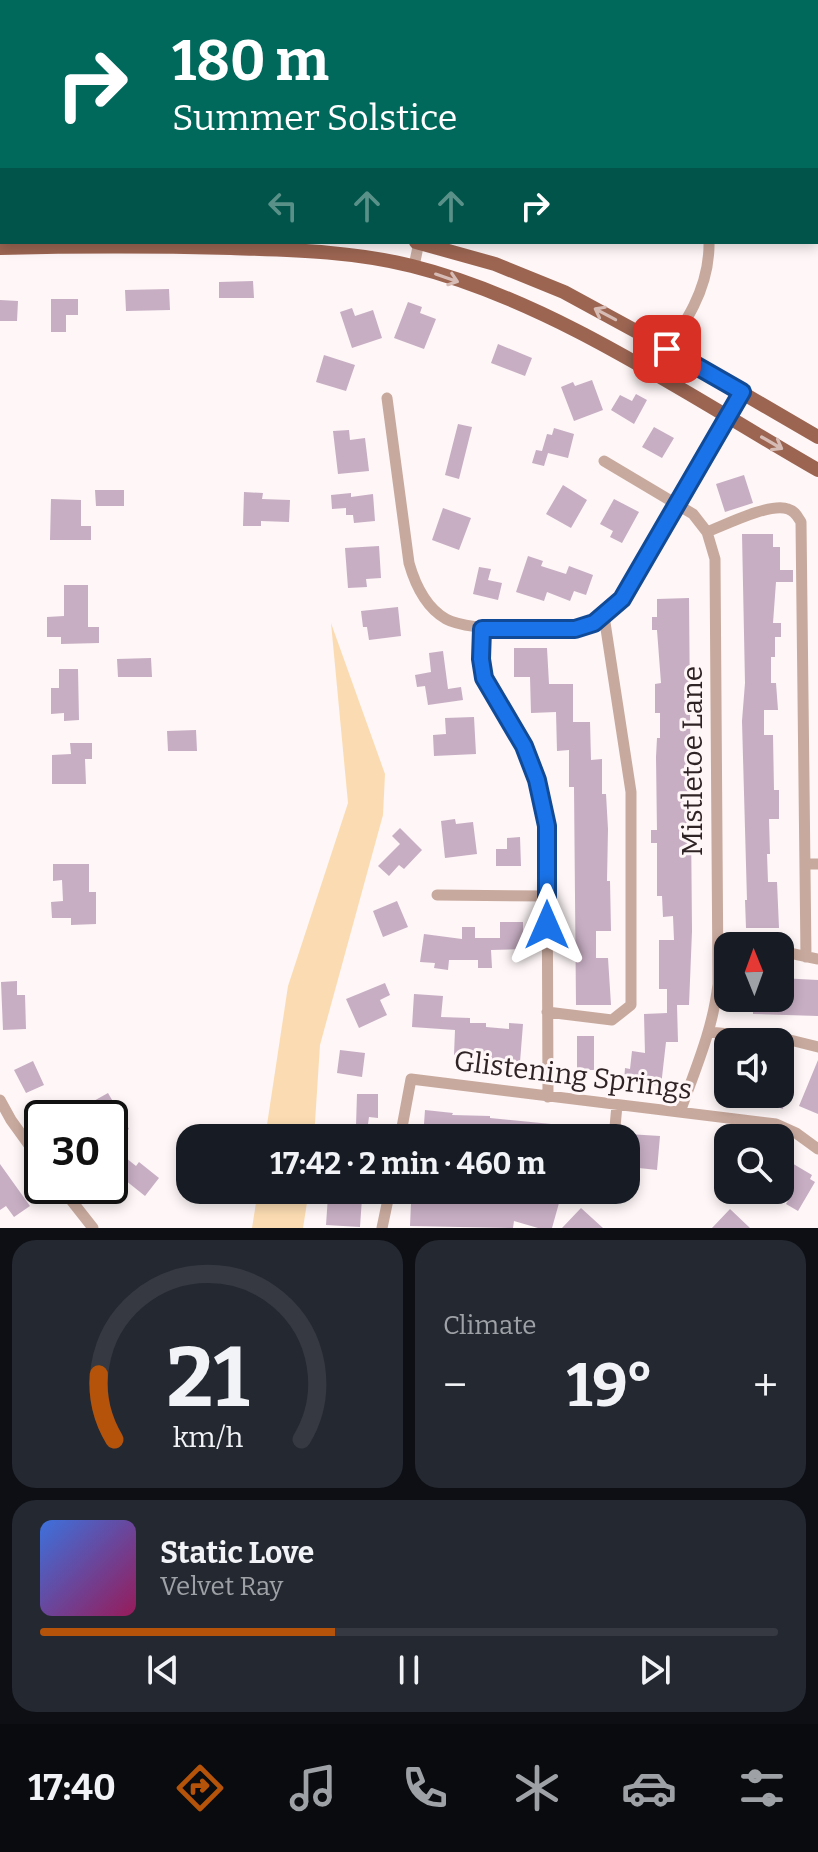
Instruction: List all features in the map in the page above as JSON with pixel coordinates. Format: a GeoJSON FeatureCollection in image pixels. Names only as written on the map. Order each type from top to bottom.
{"type":"FeatureCollection","features":[{"type":"Feature","properties":{"kind":"main road"},"geometry":{"type":"LineString","coordinates":[[0,248],[97,244]]}},
{"type":"Feature","properties":{"kind":"main road"},"geometry":{"type":"LineString","coordinates":[[149,244],[315,250],[414,266],[524,305],[587,336],[818,470]]}},
{"type":"Feature","properties":{"kind":"main road"},"geometry":{"type":"LineString","coordinates":[[425,244],[495,264],[564,292],[818,437]]}},
{"type":"Feature","properties":{"kind":"street"},"geometry":{"type":"LineString","coordinates":[[414,266],[418,244]]}},
{"type":"Feature","properties":{"kind":"street"},"geometry":{"type":"LineString","coordinates":[[650,373],[698,301],[709,265],[709,244]]}},
{"type":"Feature","properties":{"kind":"street"},"geometry":{"type":"LineString","coordinates":[[387,398],[409,563],[415,584],[427,603],[446,619],[482,629],[575,629],[594,623],[622,599],[742,392]]}},
{"type":"Feature","properties":{"kind":"street"},"geometry":{"type":"LineString","coordinates":[[604,461],[676,502],[693,514],[707,532],[773,507],[785,507],[795,513],[801,522],[812,958]]}},
{"type":"Feature","properties":{"kind":"street","name":"Mistletoe Lane"},"geometry":{"type":"LineString","coordinates":[[707,532],[715,559],[717,609],[723,932]]}},
{"type":"Feature","properties":{"kind":"street"},"geometry":{"type":"LineString","coordinates":[[547,1012],[612,1020],[631,1005],[631,792],[604,616]]}},
{"type":"Feature","properties":{"kind":"street"},"geometry":{"type":"LineString","coordinates":[[482,629],[484,678],[524,746],[537,780],[547,826],[548,1097]]}},
{"type":"Feature","properties":{"kind":"street"},"geometry":{"type":"LineString","coordinates":[[437,895],[547,896]]}},
{"type":"Feature","properties":{"kind":"street","name":"Mistletoe Lane"},"geometry":{"type":"LineString","coordinates":[[680,1112],[709,1032],[714,1008]]}},
{"type":"Feature","properties":{"kind":"street"},"geometry":{"type":"LineString","coordinates":[[709,1032],[790,1040],[818,1047]]}},
{"type":"Feature","properties":{"kind":"street","name":"Glistening Springs"},"geometry":{"type":"LineString","coordinates":[[403,1124],[411,1079],[776,1124],[796,1133],[818,1149]]}},
{"type":"Feature","properties":{"kind":"street"},"geometry":{"type":"LineString","coordinates":[[0,1100],[24,1138]]}},
{"type":"Feature","properties":{"kind":"street"},"geometry":{"type":"LineString","coordinates":[[615,1124],[617,1105]]}},
{"type":"Feature","properties":{"kind":"street"},"geometry":{"type":"LineString","coordinates":[[74,1204],[93,1228]]}},
{"type":"Feature","properties":{"kind":"street"},"geometry":{"type":"LineString","coordinates":[[382,1228],[387,1204]]}},
{"type":"Feature","properties":{"kind":"shaded area"},"geometry":{"type":"Polygon","coordinates":[[[331,623],[385,774],[383,815],[320,1045],[315,1124],[267,1124],[288,986],[348,803],[331,623]]]}},
{"type":"Feature","properties":{"kind":"shaded area"},"geometry":{"type":"Polygon","coordinates":[[[256,1204],[307,1204],[303,1228],[252,1228],[256,1204]]]}},
{"type":"Feature","properties":{"kind":"building"},"geometry":{"type":"Polygon","coordinates":[[[253,281],[254,298],[219,298],[219,282],[253,281]]]}},
{"type":"Feature","properties":{"kind":"building"},"geometry":{"type":"Polygon","coordinates":[[[169,289],[170,310],[126,311],[125,290],[169,289]]]}},
{"type":"Feature","properties":{"kind":"building"},"geometry":{"type":"Polygon","coordinates":[[[51,299],[78,299],[78,315],[66,315],[66,332],[51,332],[51,299]]]}},
{"type":"Feature","properties":{"kind":"building"},"geometry":{"type":"Polygon","coordinates":[[[0,300],[18,301],[17,321],[0,321],[0,300]]]}},
{"type":"Feature","properties":{"kind":"building"},"geometry":{"type":"Polygon","coordinates":[[[408,302],[422,307],[420,313],[436,319],[424,349],[394,338],[408,302]]]}},
{"type":"Feature","properties":{"kind":"building"},"geometry":{"type":"Polygon","coordinates":[[[352,308],[355,316],[373,310],[382,338],[352,348],[340,312],[352,308]]]}},
{"type":"Feature","properties":{"kind":"building"},"geometry":{"type":"Polygon","coordinates":[[[498,344],[532,358],[525,376],[491,363],[498,344]]]}},
{"type":"Feature","properties":{"kind":"building"},"geometry":{"type":"Polygon","coordinates":[[[324,355],[355,365],[346,391],[316,382],[324,355]]]}},
{"type":"Feature","properties":{"kind":"building"},"geometry":{"type":"Polygon","coordinates":[[[592,380],[603,410],[574,421],[561,387],[592,380]]]}},
{"type":"Feature","properties":{"kind":"building"},"geometry":{"type":"Polygon","coordinates":[[[636,394],[647,400],[634,424],[611,410],[620,395],[632,401],[636,394]]]}},
{"type":"Feature","properties":{"kind":"building"},"geometry":{"type":"Polygon","coordinates":[[[458,424],[472,427],[459,479],[445,475],[458,424]]]}},
{"type":"Feature","properties":{"kind":"building"},"geometry":{"type":"Polygon","coordinates":[[[654,427],[674,438],[662,458],[642,447],[654,427]]]}},
{"type":"Feature","properties":{"kind":"building"},"geometry":{"type":"Polygon","coordinates":[[[554,428],[574,434],[568,458],[548,453],[544,466],[532,463],[536,450],[542,451],[547,434],[552,435],[554,428]]]}},
{"type":"Feature","properties":{"kind":"building"},"geometry":{"type":"Polygon","coordinates":[[[349,430],[350,440],[365,438],[369,471],[338,474],[333,431],[349,430]]]}},
{"type":"Feature","properties":{"kind":"building"},"geometry":{"type":"Polygon","coordinates":[[[744,475],[753,503],[725,512],[716,484],[744,475]]]}},
{"type":"Feature","properties":{"kind":"building"},"geometry":{"type":"Polygon","coordinates":[[[563,485],[587,500],[571,528],[546,514],[563,485]]]}},
{"type":"Feature","properties":{"kind":"building"},"geometry":{"type":"Polygon","coordinates":[[[95,490],[124,490],[124,506],[96,506],[95,490]]]}},
{"type":"Feature","properties":{"kind":"building"},"geometry":{"type":"Polygon","coordinates":[[[244,492],[263,493],[262,499],[290,500],[289,522],[261,521],[261,526],[243,526],[244,492]]]}},
{"type":"Feature","properties":{"kind":"building"},"geometry":{"type":"Polygon","coordinates":[[[351,493],[351,497],[373,494],[375,521],[354,523],[353,515],[346,515],[346,508],[332,509],[331,495],[351,493]]]}},
{"type":"Feature","properties":{"kind":"building"},"geometry":{"type":"Polygon","coordinates":[[[51,499],[81,500],[81,526],[91,526],[91,540],[50,540],[51,499]]]}},
{"type":"Feature","properties":{"kind":"building"},"geometry":{"type":"Polygon","coordinates":[[[614,499],[639,512],[622,543],[610,537],[613,531],[600,524],[614,499]]]}},
{"type":"Feature","properties":{"kind":"building"},"geometry":{"type":"Polygon","coordinates":[[[443,508],[471,518],[459,550],[432,540],[443,508]]]}},
{"type":"Feature","properties":{"kind":"building"},"geometry":{"type":"Polygon","coordinates":[[[742,534],[773,534],[773,547],[780,547],[780,570],[793,570],[793,582],[776,582],[773,623],[781,623],[781,637],[775,637],[771,683],[776,683],[778,710],[764,710],[764,735],[773,735],[774,790],[779,790],[779,819],[769,819],[770,854],[767,854],[768,882],[777,882],[779,928],[746,928],[742,534]]]}},
{"type":"Feature","properties":{"kind":"building"},"geometry":{"type":"Polygon","coordinates":[[[379,546],[381,578],[366,579],[367,587],[348,588],[345,548],[379,546]]]}},
{"type":"Feature","properties":{"kind":"building"},"geometry":{"type":"Polygon","coordinates":[[[528,556],[543,561],[541,566],[566,574],[569,566],[593,575],[586,595],[574,591],[570,601],[547,592],[544,601],[516,592],[528,556]]]}},
{"type":"Feature","properties":{"kind":"building"},"geometry":{"type":"Polygon","coordinates":[[[479,567],[491,569],[488,580],[502,583],[498,600],[473,594],[479,567]]]}},
{"type":"Feature","properties":{"kind":"building"},"geometry":{"type":"Polygon","coordinates":[[[64,585],[88,585],[88,627],[99,627],[99,643],[61,644],[61,637],[47,637],[47,617],[64,616],[64,585]]]}},
{"type":"Feature","properties":{"kind":"building"},"geometry":{"type":"Polygon","coordinates":[[[689,598],[692,931],[689,1005],[677,1005],[678,1042],[666,1042],[661,1086],[624,1082],[625,1068],[630,1069],[632,1051],[645,1053],[644,1014],[667,1013],[667,989],[659,989],[659,940],[674,940],[673,916],[663,917],[662,896],[657,896],[657,843],[651,843],[651,830],[657,830],[656,757],[657,738],[660,738],[660,713],[655,713],[655,684],[661,683],[657,630],[652,630],[652,617],[657,617],[657,599],[689,598]]]}},
{"type":"Feature","properties":{"kind":"building"},"geometry":{"type":"Polygon","coordinates":[[[398,607],[401,636],[369,640],[361,611],[398,607]]]}},
{"type":"Feature","properties":{"kind":"building"},"geometry":{"type":"Polygon","coordinates":[[[514,648],[547,648],[549,684],[573,684],[573,722],[590,722],[591,760],[602,759],[611,931],[596,931],[596,958],[608,958],[611,1005],[576,1005],[574,787],[569,787],[569,750],[557,751],[556,712],[531,713],[530,677],[514,677],[514,648]]]}},
{"type":"Feature","properties":{"kind":"building"},"geometry":{"type":"Polygon","coordinates":[[[443,651],[448,689],[461,687],[463,700],[428,705],[425,686],[417,687],[415,675],[431,672],[429,653],[443,651]]]}},
{"type":"Feature","properties":{"kind":"building"},"geometry":{"type":"Polygon","coordinates":[[[151,658],[152,677],[118,677],[117,659],[151,658]]]}},
{"type":"Feature","properties":{"kind":"building"},"geometry":{"type":"Polygon","coordinates":[[[59,669],[78,669],[79,720],[64,721],[64,713],[51,714],[51,688],[59,688],[59,669]]]}},
{"type":"Feature","properties":{"kind":"building"},"geometry":{"type":"Polygon","coordinates":[[[474,717],[476,754],[434,756],[433,735],[446,734],[445,718],[474,717]]]}},
{"type":"Feature","properties":{"kind":"building"},"geometry":{"type":"Polygon","coordinates":[[[196,730],[197,751],[168,751],[167,731],[196,730]]]}},
{"type":"Feature","properties":{"kind":"building"},"geometry":{"type":"Polygon","coordinates":[[[70,743],[92,743],[92,759],[85,759],[86,784],[52,784],[52,755],[71,754],[70,743]]]}},
{"type":"Feature","properties":{"kind":"building"},"geometry":{"type":"Polygon","coordinates":[[[455,819],[456,824],[473,822],[477,854],[445,858],[441,821],[455,819]]]}},
{"type":"Feature","properties":{"kind":"building"},"geometry":{"type":"Polygon","coordinates":[[[400,828],[422,850],[404,869],[399,865],[389,876],[378,866],[400,844],[392,836],[400,828]]]}},
{"type":"Feature","properties":{"kind":"building"},"geometry":{"type":"Polygon","coordinates":[[[520,837],[521,866],[496,866],[496,849],[507,849],[507,838],[520,837]]]}},
{"type":"Feature","properties":{"kind":"building"},"geometry":{"type":"Polygon","coordinates":[[[53,864],[89,864],[89,892],[96,892],[96,924],[71,925],[71,918],[52,918],[51,902],[63,901],[62,880],[53,881],[53,864]]]}},
{"type":"Feature","properties":{"kind":"building"},"geometry":{"type":"Polygon","coordinates":[[[397,901],[408,927],[383,937],[373,911],[397,901]]]}},
{"type":"Feature","properties":{"kind":"building"},"geometry":{"type":"Polygon","coordinates":[[[500,922],[523,922],[523,949],[491,950],[492,968],[478,968],[478,960],[449,960],[448,970],[434,968],[435,963],[420,962],[424,934],[462,939],[462,927],[475,927],[475,938],[500,938],[500,922]]]}},
{"type":"Feature","properties":{"kind":"building"},"geometry":{"type":"Polygon","coordinates":[[[794,979],[818,980],[818,1016],[753,1014],[794,1012],[794,979]]]}},
{"type":"Feature","properties":{"kind":"building"},"geometry":{"type":"Polygon","coordinates":[[[17,981],[17,995],[25,995],[26,1029],[3,1030],[1,982],[17,981]]]}},
{"type":"Feature","properties":{"kind":"building"},"geometry":{"type":"Polygon","coordinates":[[[385,983],[390,995],[380,1000],[387,1015],[359,1028],[346,999],[385,983]]]}},
{"type":"Feature","properties":{"kind":"building"},"geometry":{"type":"Polygon","coordinates":[[[414,994],[443,996],[441,1017],[470,1018],[470,1023],[486,1023],[486,1027],[509,1029],[509,1023],[523,1024],[520,1062],[454,1055],[455,1030],[412,1027],[414,994]]]}},
{"type":"Feature","properties":{"kind":"building"},"geometry":{"type":"Polygon","coordinates":[[[577,1036],[594,1036],[594,1070],[577,1070],[577,1036]]]}},
{"type":"Feature","properties":{"kind":"building"},"geometry":{"type":"Polygon","coordinates":[[[340,1050],[365,1053],[362,1077],[337,1073],[340,1050]]]}},
{"type":"Feature","properties":{"kind":"building"},"geometry":{"type":"Polygon","coordinates":[[[818,1060],[818,1114],[799,1106],[818,1060]]]}},
{"type":"Feature","properties":{"kind":"building"},"geometry":{"type":"Polygon","coordinates":[[[33,1061],[44,1085],[26,1093],[14,1070],[33,1061]]]}},
{"type":"Feature","properties":{"kind":"building"},"geometry":{"type":"Polygon","coordinates":[[[108,1093],[112,1100],[96,1100],[108,1093]]]}},
{"type":"Feature","properties":{"kind":"building"},"geometry":{"type":"Polygon","coordinates":[[[357,1094],[378,1094],[378,1118],[369,1117],[368,1124],[356,1124],[357,1094]]]}},
{"type":"Feature","properties":{"kind":"building"},"geometry":{"type":"Polygon","coordinates":[[[425,1110],[551,1124],[424,1124],[425,1110]]]}},
{"type":"Feature","properties":{"kind":"building"},"geometry":{"type":"Polygon","coordinates":[[[640,1135],[660,1136],[657,1170],[640,1168],[640,1135]]]}},
{"type":"Feature","properties":{"kind":"building"},"geometry":{"type":"Polygon","coordinates":[[[128,1160],[136,1166],[139,1162],[159,1178],[145,1196],[128,1182],[128,1160]]]}},
{"type":"Feature","properties":{"kind":"building"},"geometry":{"type":"Polygon","coordinates":[[[0,1164],[24,1198],[24,1204],[30,1206],[14,1217],[6,1206],[0,1210],[0,1164]]]}},
{"type":"Feature","properties":{"kind":"building"},"geometry":{"type":"Polygon","coordinates":[[[794,1164],[812,1175],[810,1179],[815,1182],[798,1211],[786,1204],[794,1204],[794,1164]]]}},
{"type":"Feature","properties":{"kind":"building"},"geometry":{"type":"Polygon","coordinates":[[[327,1204],[362,1204],[360,1227],[326,1225],[327,1204]]]}},
{"type":"Feature","properties":{"kind":"building"},"geometry":{"type":"Polygon","coordinates":[[[411,1204],[559,1204],[552,1228],[538,1228],[514,1221],[513,1228],[410,1226],[411,1204]]]}},
{"type":"Feature","properties":{"kind":"building"},"geometry":{"type":"Polygon","coordinates":[[[581,1208],[603,1228],[562,1228],[581,1208]]]}},
{"type":"Feature","properties":{"kind":"building"},"geometry":{"type":"Polygon","coordinates":[[[730,1209],[750,1228],[712,1228],[730,1209]]]}},
{"type":"Feature","properties":{"kind":"route"},"geometry":{"type":"LineString","coordinates":[[547,925],[547,826],[537,780],[524,746],[484,678],[482,629],[575,629],[594,623],[622,599],[742,392],[667,349]]}}]}
